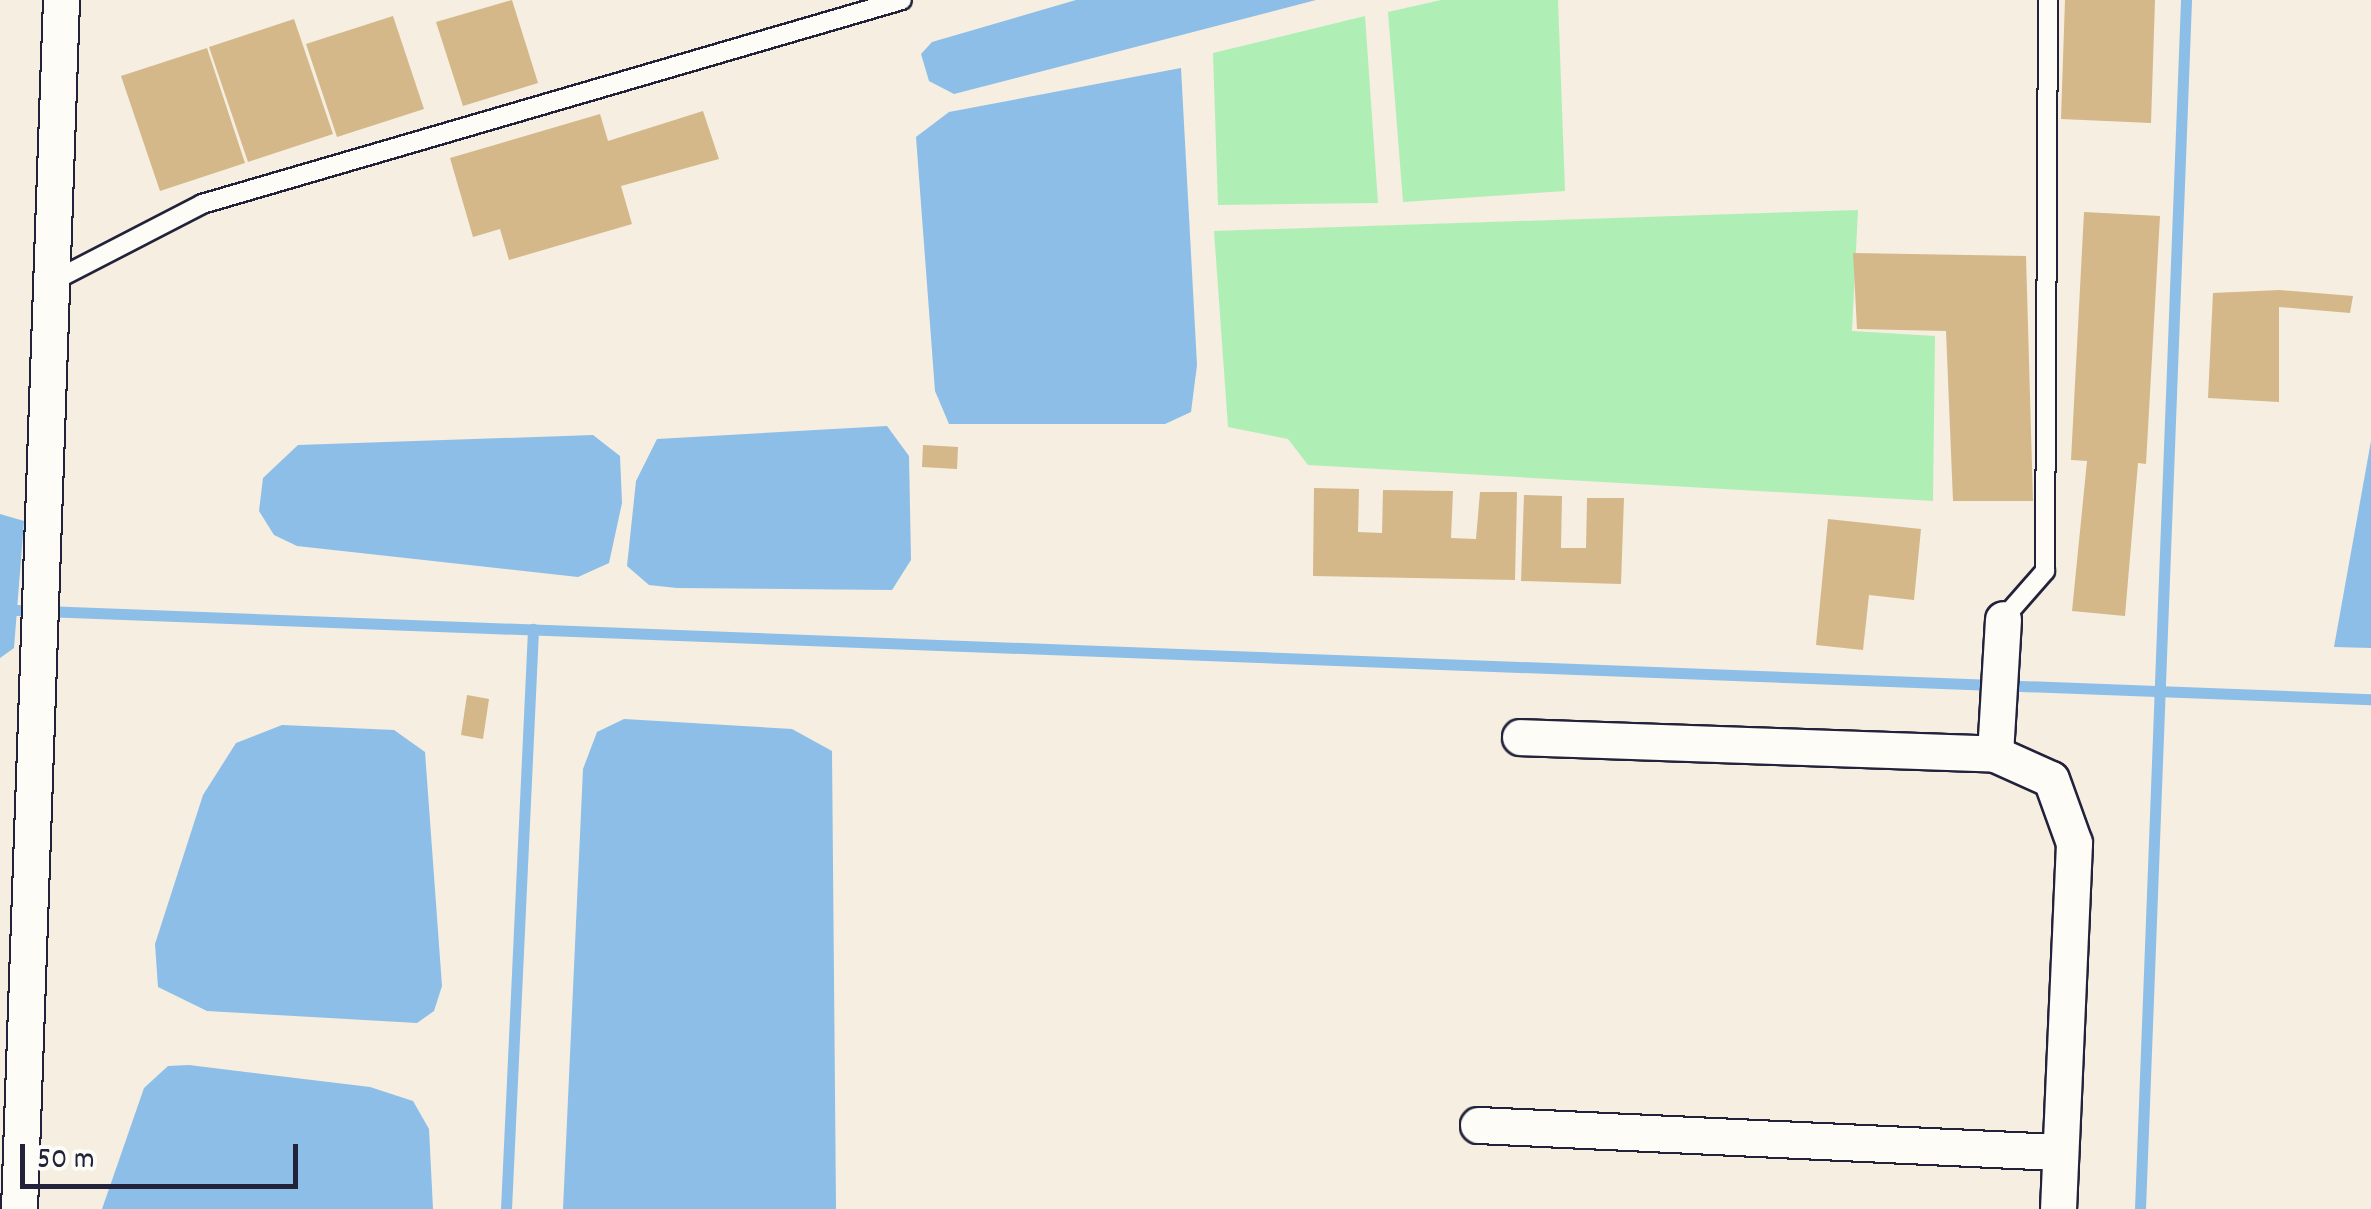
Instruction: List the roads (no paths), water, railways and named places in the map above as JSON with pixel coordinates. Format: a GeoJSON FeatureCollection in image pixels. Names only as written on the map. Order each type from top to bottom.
{"type":"FeatureCollection","features":[{"type":"Feature","properties":{"kind":"street"},"geometry":{"type":"LineString","coordinates":[[19,1209],[55,280],[61,0]]}},
{"type":"Feature","properties":{"kind":"street"},"geometry":{"type":"LineString","coordinates":[[1996,739],[2002,636]]}},
{"type":"Feature","properties":{"kind":"street"},"geometry":{"type":"LineString","coordinates":[[1520,736],[1996,739],[2052,779],[2074,842],[2057,1152],[2058,1209]]}},
{"type":"Feature","properties":{"kind":"street"},"geometry":{"type":"LineString","coordinates":[[1478,1125],[2057,1152]]}},
{"type":"Feature","properties":{"kind":"lane"},"geometry":{"type":"LineString","coordinates":[[55,280],[202,204],[902,0]]}},
{"type":"Feature","properties":{"kind":"lane"},"geometry":{"type":"LineString","coordinates":[[2002,636],[2045,571],[2048,0]]}},
{"type":"Feature","properties":{"kind":"water"},"geometry":{"type":"Polygon","coordinates":[[[1076,0],[1316,0],[954,94],[929,81],[921,54],[932,42],[1076,0]]]}},
{"type":"Feature","properties":{"kind":"water"},"geometry":{"type":"Polygon","coordinates":[[[1181,68],[1197,365],[1191,412],[1165,424],[949,424],[935,391],[916,137],[949,112],[1181,68]]]}},
{"type":"Feature","properties":{"kind":"water"},"geometry":{"type":"Polygon","coordinates":[[[887,426],[909,456],[911,560],[892,590],[677,588],[649,585],[627,566],[636,481],[657,439],[887,426]]]}},
{"type":"Feature","properties":{"kind":"water"},"geometry":{"type":"Polygon","coordinates":[[[593,435],[620,456],[622,503],[609,563],[578,577],[297,546],[274,535],[259,511],[263,478],[298,445],[593,435]]]}},
{"type":"Feature","properties":{"kind":"water"},"geometry":{"type":"Polygon","coordinates":[[[2371,441],[2371,648],[2334,647],[2371,441]]]}},
{"type":"Feature","properties":{"kind":"water"},"geometry":{"type":"Polygon","coordinates":[[[0,514],[24,521],[14,648],[0,658],[0,514]]]}},
{"type":"Feature","properties":{"kind":"water"},"geometry":{"type":"Polygon","coordinates":[[[624,719],[792,729],[832,751],[836,1209],[563,1209],[583,769],[597,732],[624,719]]]}},
{"type":"Feature","properties":{"kind":"water"},"geometry":{"type":"Polygon","coordinates":[[[282,725],[394,730],[425,752],[442,986],[434,1011],[417,1023],[207,1011],[158,987],[155,944],[203,795],[236,743],[282,725]]]}},
{"type":"Feature","properties":{"kind":"water"},"geometry":{"type":"Polygon","coordinates":[[[189,1065],[370,1087],[413,1101],[429,1129],[433,1209],[102,1209],[144,1088],[168,1066],[189,1065]]]}},
{"type":"Feature","properties":{"kind":"waterway"},"geometry":{"type":"LineString","coordinates":[[2140,1209],[2186,0]]}},
{"type":"Feature","properties":{"kind":"waterway"},"geometry":{"type":"LineString","coordinates":[[17,610],[2371,699]]}},
{"type":"Feature","properties":{"kind":"waterway"},"geometry":{"type":"LineString","coordinates":[[506,1209],[533,629]]}}]}
